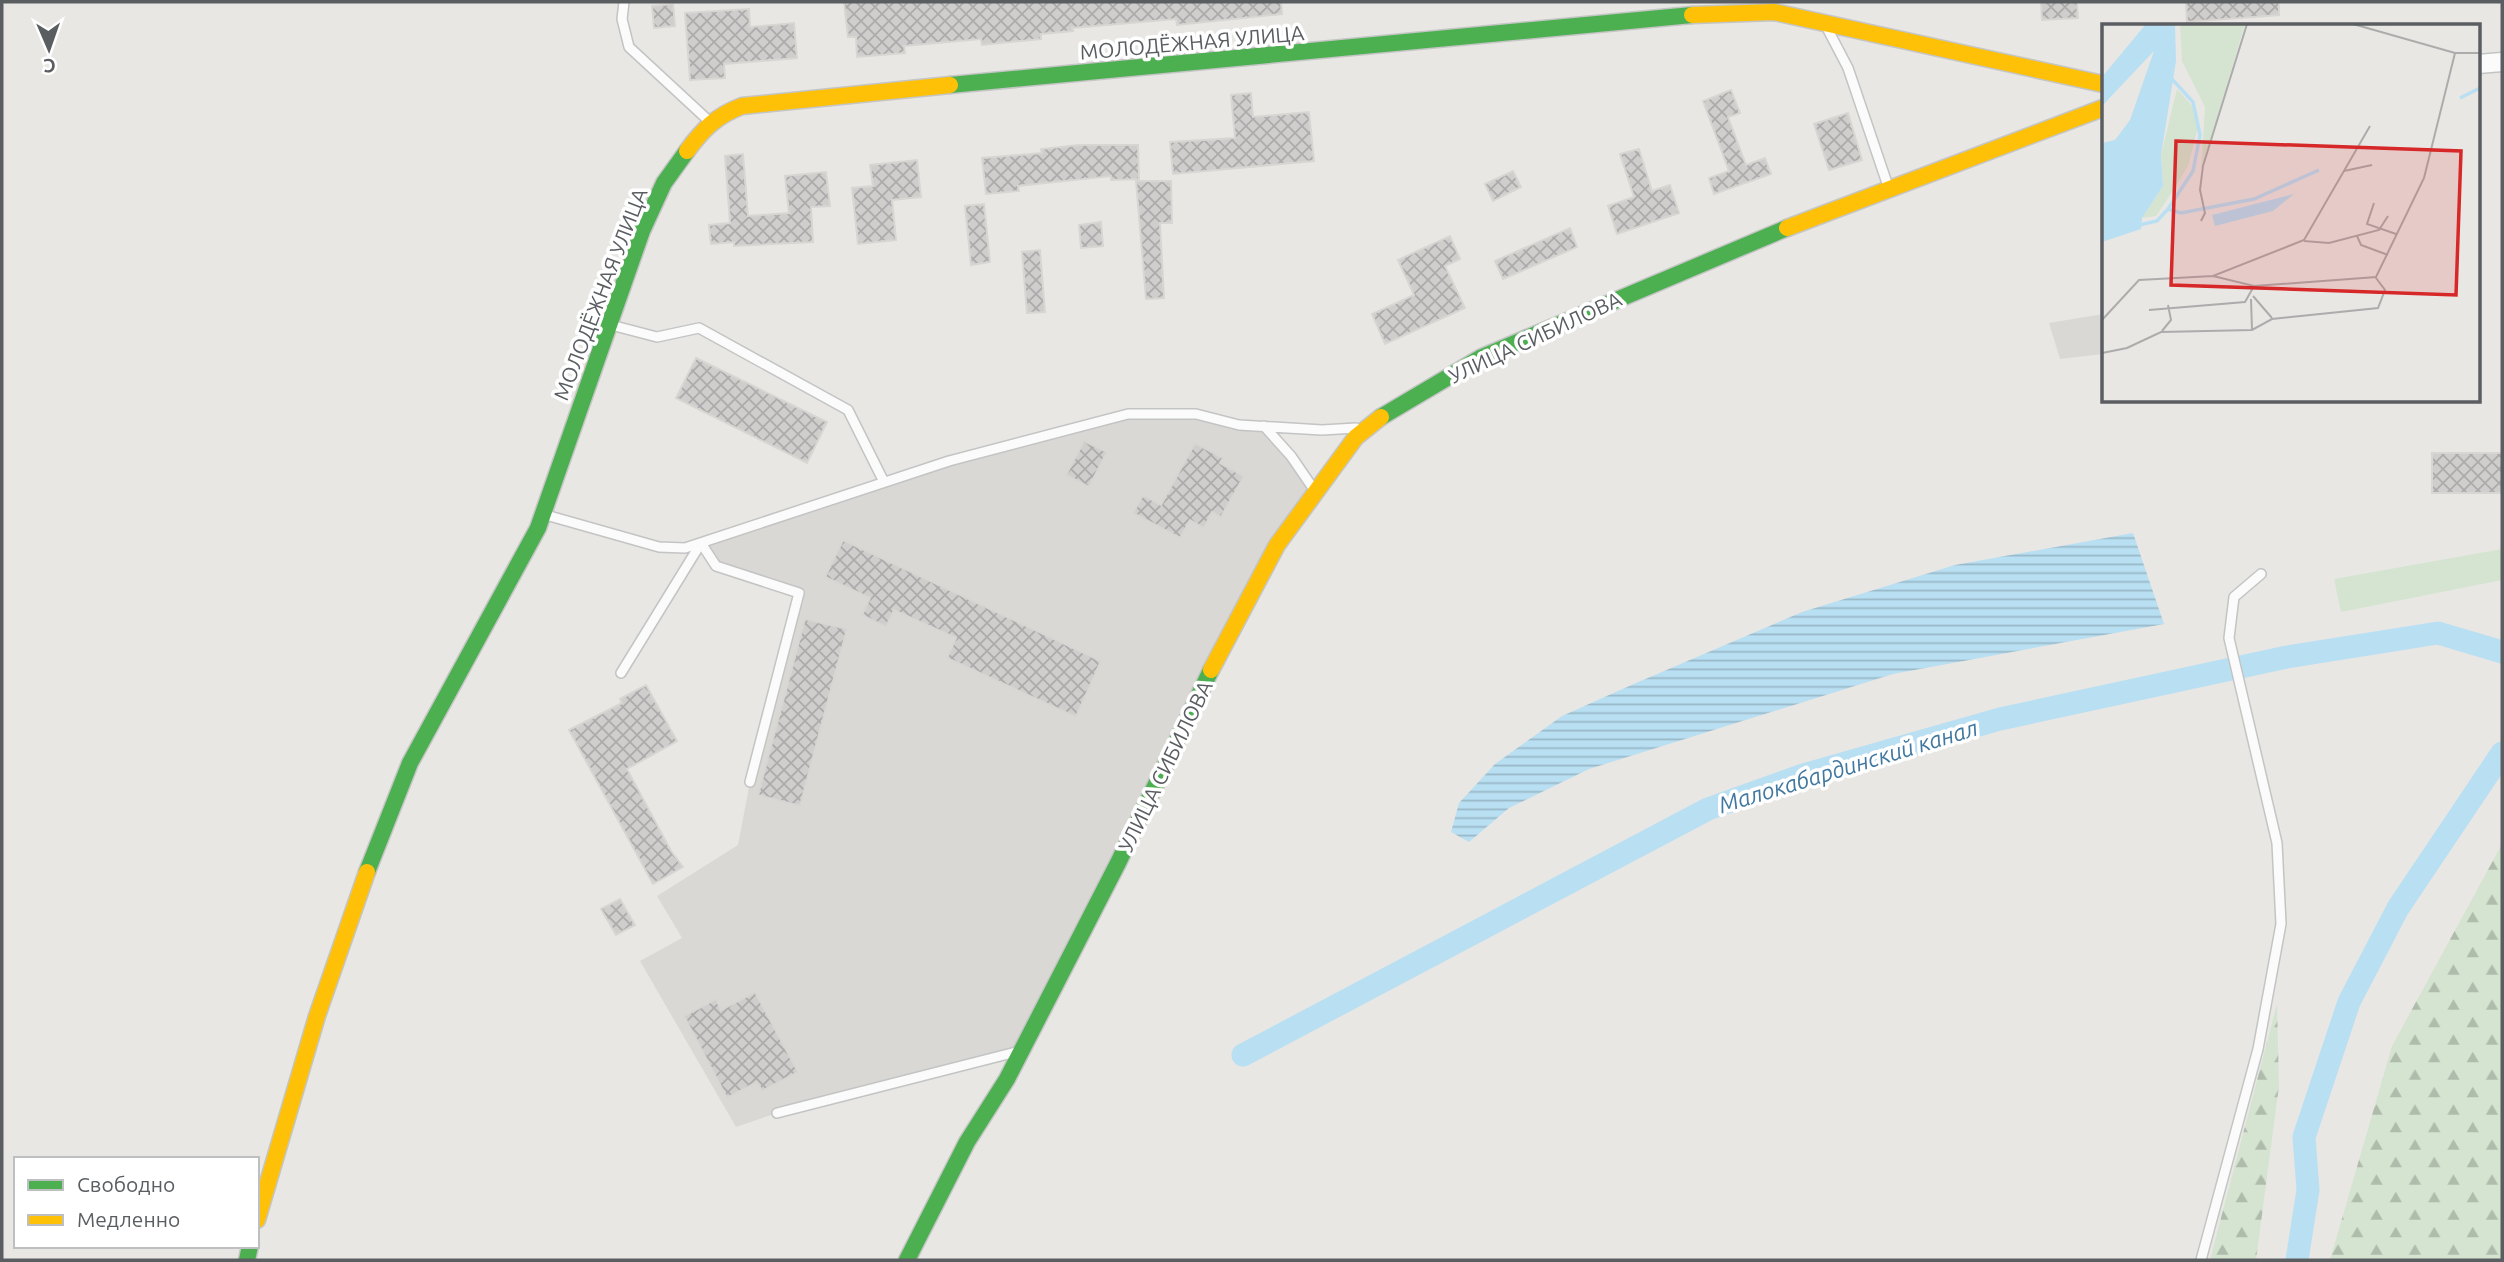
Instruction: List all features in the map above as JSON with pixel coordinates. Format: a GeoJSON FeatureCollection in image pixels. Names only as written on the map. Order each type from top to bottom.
{"type":"FeatureCollection","features":[{"type":"Feature","properties":{"kind":"street","name":"МОЛОДЁЖНАЯ УЛИЦА"},"geometry":{"type":"LineString","coordinates":[[259,1213],[317,1016],[352,910],[410,763],[543,514],[608,324],[642,231],[664,183],[710,123],[722,114],[742,106],[805,98],[1775,7],[1823,22],[2102,84]]}},
{"type":"Feature","properties":{"kind":"street"},"geometry":{"type":"LineString","coordinates":[[2480,64],[2502,62]]}},
{"type":"Feature","properties":{"kind":"street","name":"УЛИЦА СИБИЛОВА"},"geometry":{"type":"LineString","coordinates":[[906,1260],[967,1142],[1021,1051],[1118,863],[1201,689],[1277,545],[1356,437],[1397,405],[1482,357],[1761,238],[2102,107]]}},
{"type":"Feature","properties":{"kind":"lane"},"geometry":{"type":"LineString","coordinates":[[624,2],[622,19],[629,47],[710,123]]}},
{"type":"Feature","properties":{"kind":"lane"},"geometry":{"type":"LineString","coordinates":[[1823,22],[1848,68],[1889,190]]}},
{"type":"Feature","properties":{"kind":"lane"},"geometry":{"type":"LineString","coordinates":[[608,324],[657,337],[699,328],[848,410],[884,482]]}},
{"type":"Feature","properties":{"kind":"lane"},"geometry":{"type":"LineString","coordinates":[[543,514],[659,547],[685,548],[949,460],[1128,414],[1196,414],[1239,425],[1322,430],[1369,427]]}},
{"type":"Feature","properties":{"kind":"lane"},"geometry":{"type":"LineString","coordinates":[[1264,426],[1291,456],[1315,491]]}},
{"type":"Feature","properties":{"kind":"lane"},"geometry":{"type":"LineString","coordinates":[[621,673],[701,543]]}},
{"type":"Feature","properties":{"kind":"lane"},"geometry":{"type":"LineString","coordinates":[[701,543],[716,566],[799,593],[750,782]]}},
{"type":"Feature","properties":{"kind":"lane"},"geometry":{"type":"LineString","coordinates":[[2201,1260],[2258,1049],[2281,924],[2277,843],[2229,638],[2234,597],[2261,574]]}},
{"type":"Feature","properties":{"kind":"lane"},"geometry":{"type":"LineString","coordinates":[[777,1113],[1021,1051]]}},
{"type":"Feature","properties":{"kind":"shaded area"},"geometry":{"type":"Polygon","coordinates":[[[2102,314],[2102,354],[2060,359],[2049,323],[2102,314]]]}},
{"type":"Feature","properties":{"kind":"shaded area"},"geometry":{"type":"Polygon","coordinates":[[[1128,414],[1196,414],[1264,426],[1315,491],[1021,1051],[777,1113],[736,1127],[640,961],[682,938],[657,896],[738,845],[750,782],[799,594],[716,566],[701,543],[949,461],[1128,414]]]}},
{"type":"Feature","properties":{"kind":"green space"},"geometry":{"type":"Polygon","coordinates":[[[2502,549],[2502,580],[2341,612],[2334,579],[2502,549]]]}},
{"type":"Feature","properties":{"kind":"green space"},"geometry":{"type":"Polygon","coordinates":[[[2502,844],[2502,1260],[2330,1260],[2392,1046],[2502,844]]]}},
{"type":"Feature","properties":{"kind":"green space"},"geometry":{"type":"Polygon","coordinates":[[[2277,1004],[2279,1086],[2256,1260],[2210,1260],[2277,1004]]]}},
{"type":"Feature","properties":{"kind":"water"},"geometry":{"type":"Polygon","coordinates":[[[2133,533],[2164,624],[1893,674],[1589,769],[1509,808],[1469,842],[1451,832],[1459,803],[1495,764],[1562,716],[1636,683],[1802,612],[1955,565],[2133,533]]]}},
{"type":"Feature","properties":{"kind":"building"},"geometry":{"type":"Polygon","coordinates":[[[844,2],[1281,2],[1282,14],[1177,25],[1176,19],[1072,28],[1073,31],[1041,34],[1041,39],[982,45],[981,39],[904,46],[905,53],[857,57],[856,37],[848,37],[844,2]]]}},
{"type":"Feature","properties":{"kind":"building"},"geometry":{"type":"Polygon","coordinates":[[[2041,2],[2077,2],[2078,18],[2042,20],[2041,2]]]}},
{"type":"Feature","properties":{"kind":"building"},"geometry":{"type":"Polygon","coordinates":[[[2186,2],[2279,2],[2279,15],[2187,22],[2186,2]]]}},
{"type":"Feature","properties":{"kind":"building"},"geometry":{"type":"Polygon","coordinates":[[[673,4],[675,26],[654,28],[652,6],[673,4]]]}},
{"type":"Feature","properties":{"kind":"building"},"geometry":{"type":"Polygon","coordinates":[[[749,9],[750,27],[794,23],[797,58],[724,64],[725,78],[690,80],[685,13],[749,9]]]}},
{"type":"Feature","properties":{"kind":"building"},"geometry":{"type":"Polygon","coordinates":[[[1731,90],[1740,113],[1728,117],[1746,165],[1765,158],[1771,174],[1714,194],[1709,178],[1729,171],[1703,101],[1731,90]]]}},
{"type":"Feature","properties":{"kind":"building"},"geometry":{"type":"Polygon","coordinates":[[[1251,93],[1253,117],[1309,112],[1314,161],[1173,174],[1170,142],[1235,138],[1231,95],[1251,93]]]}},
{"type":"Feature","properties":{"kind":"building"},"geometry":{"type":"Polygon","coordinates":[[[1848,113],[1862,160],[1829,170],[1814,124],[1848,113]]]}},
{"type":"Feature","properties":{"kind":"building"},"geometry":{"type":"Polygon","coordinates":[[[1079,145],[1138,145],[1139,179],[1111,180],[1111,176],[1018,186],[1019,191],[986,194],[982,158],[1042,153],[1041,149],[1079,145]]]}},
{"type":"Feature","properties":{"kind":"building"},"geometry":{"type":"Polygon","coordinates":[[[1639,149],[1652,191],[1670,185],[1679,213],[1617,234],[1608,206],[1634,197],[1620,154],[1639,149]]]}},
{"type":"Feature","properties":{"kind":"building"},"geometry":{"type":"Polygon","coordinates":[[[743,154],[748,216],[789,213],[785,176],[826,172],[830,206],[811,207],[813,242],[734,246],[734,242],[711,244],[709,225],[730,223],[725,156],[743,154]]]}},
{"type":"Feature","properties":{"kind":"building"},"geometry":{"type":"Polygon","coordinates":[[[917,160],[921,197],[892,200],[896,240],[858,244],[852,188],[873,186],[870,165],[917,160]]]}},
{"type":"Feature","properties":{"kind":"building"},"geometry":{"type":"Polygon","coordinates":[[[1513,171],[1521,187],[1493,201],[1485,184],[1513,171]]]}},
{"type":"Feature","properties":{"kind":"building"},"geometry":{"type":"Polygon","coordinates":[[[1136,181],[1171,181],[1172,223],[1160,223],[1164,298],[1146,299],[1136,181]]]}},
{"type":"Feature","properties":{"kind":"building"},"geometry":{"type":"Polygon","coordinates":[[[984,204],[990,262],[971,265],[965,206],[984,204]]]}},
{"type":"Feature","properties":{"kind":"building"},"geometry":{"type":"Polygon","coordinates":[[[1101,222],[1103,246],[1081,248],[1079,225],[1101,222]]]}},
{"type":"Feature","properties":{"kind":"building"},"geometry":{"type":"Polygon","coordinates":[[[1570,228],[1577,247],[1503,279],[1495,261],[1570,228]]]}},
{"type":"Feature","properties":{"kind":"building"},"geometry":{"type":"Polygon","coordinates":[[[1450,236],[1460,259],[1445,266],[1465,308],[1385,344],[1372,314],[1414,295],[1398,260],[1450,236]]]}},
{"type":"Feature","properties":{"kind":"building"},"geometry":{"type":"Polygon","coordinates":[[[1040,250],[1045,312],[1027,313],[1022,252],[1040,250]]]}},
{"type":"Feature","properties":{"kind":"building"},"geometry":{"type":"Polygon","coordinates":[[[696,358],[827,422],[807,463],[676,398],[696,358]]]}},
{"type":"Feature","properties":{"kind":"building"},"geometry":{"type":"Polygon","coordinates":[[[1084,441],[1107,452],[1089,487],[1066,475],[1084,441]]]}},
{"type":"Feature","properties":{"kind":"building"},"geometry":{"type":"Polygon","coordinates":[[[1195,443],[1223,458],[1220,463],[1244,476],[1221,517],[1212,512],[1204,528],[1190,520],[1180,538],[1133,513],[1143,495],[1161,505],[1195,443]]]}},
{"type":"Feature","properties":{"kind":"building"},"geometry":{"type":"Polygon","coordinates":[[[2432,453],[2502,453],[2502,493],[2432,493],[2432,453]]]}},
{"type":"Feature","properties":{"kind":"building"},"geometry":{"type":"Polygon","coordinates":[[[843,540],[1101,661],[1076,717],[947,658],[956,638],[894,610],[886,627],[862,615],[870,598],[825,577],[843,540]]]}},
{"type":"Feature","properties":{"kind":"building"},"geometry":{"type":"Polygon","coordinates":[[[805,619],[847,629],[800,806],[758,795],[805,619]]]}},
{"type":"Feature","properties":{"kind":"building"},"geometry":{"type":"Polygon","coordinates":[[[646,685],[677,741],[627,769],[671,851],[683,867],[653,884],[569,730],[622,703],[620,699],[646,685]]]}},
{"type":"Feature","properties":{"kind":"building"},"geometry":{"type":"Polygon","coordinates":[[[620,899],[635,925],[616,935],[601,909],[620,899]]]}},
{"type":"Feature","properties":{"kind":"building"},"geometry":{"type":"Polygon","coordinates":[[[755,992],[798,1072],[762,1091],[757,1082],[727,1098],[684,1016],[716,999],[721,1010],[755,992]]]}},
{"type":"Feature","properties":{"kind":"waterway","name":"Малокабардинский канал"},"geometry":{"type":"LineString","coordinates":[[1243,1055],[1708,809],[1803,775],[2000,719],[2287,657],[2438,633],[2502,652]]}},
{"type":"Feature","properties":{"kind":"waterway"},"geometry":{"type":"LineString","coordinates":[[2297,1260],[2308,1190],[2304,1137],[2349,1002],[2398,908],[2502,753]]}},
{"type":"Feature","properties":{"kind":"traffic: fast"},"geometry":{"type":"LineString","coordinates":[[950,85],[1692,15]]}},
{"type":"Feature","properties":{"kind":"traffic: fast"},"geometry":{"type":"LineString","coordinates":[[367,872],[410,763],[538,528],[642,231],[664,183],[687,151]]}},
{"type":"Feature","properties":{"kind":"traffic: fast"},"geometry":{"type":"LineString","coordinates":[[1381,417],[1482,357],[1787,228]]}},
{"type":"Feature","properties":{"kind":"traffic: fast"},"geometry":{"type":"LineString","coordinates":[[907,1260],[967,1142],[1007,1079],[1118,863],[1211,670]]}},
{"type":"Feature","properties":{"kind":"traffic: fast"},"geometry":{"type":"LineString","coordinates":[[247,1260],[250,1248]]}},
{"type":"Feature","properties":{"kind":"traffic: slow"},"geometry":{"type":"LineString","coordinates":[[1692,15],[1774,12],[2102,84]]}},
{"type":"Feature","properties":{"kind":"traffic: slow"},"geometry":{"type":"LineString","coordinates":[[687,151],[711,124],[742,106],[950,85]]}},
{"type":"Feature","properties":{"kind":"traffic: slow"},"geometry":{"type":"LineString","coordinates":[[1787,228],[2102,108]]}},
{"type":"Feature","properties":{"kind":"traffic: slow"},"geometry":{"type":"LineString","coordinates":[[1211,670],[1277,545],[1356,437],[1381,417]]}},
{"type":"Feature","properties":{"kind":"traffic: slow"},"geometry":{"type":"LineString","coordinates":[[259,1213],[317,1016],[367,872]]}}]}
